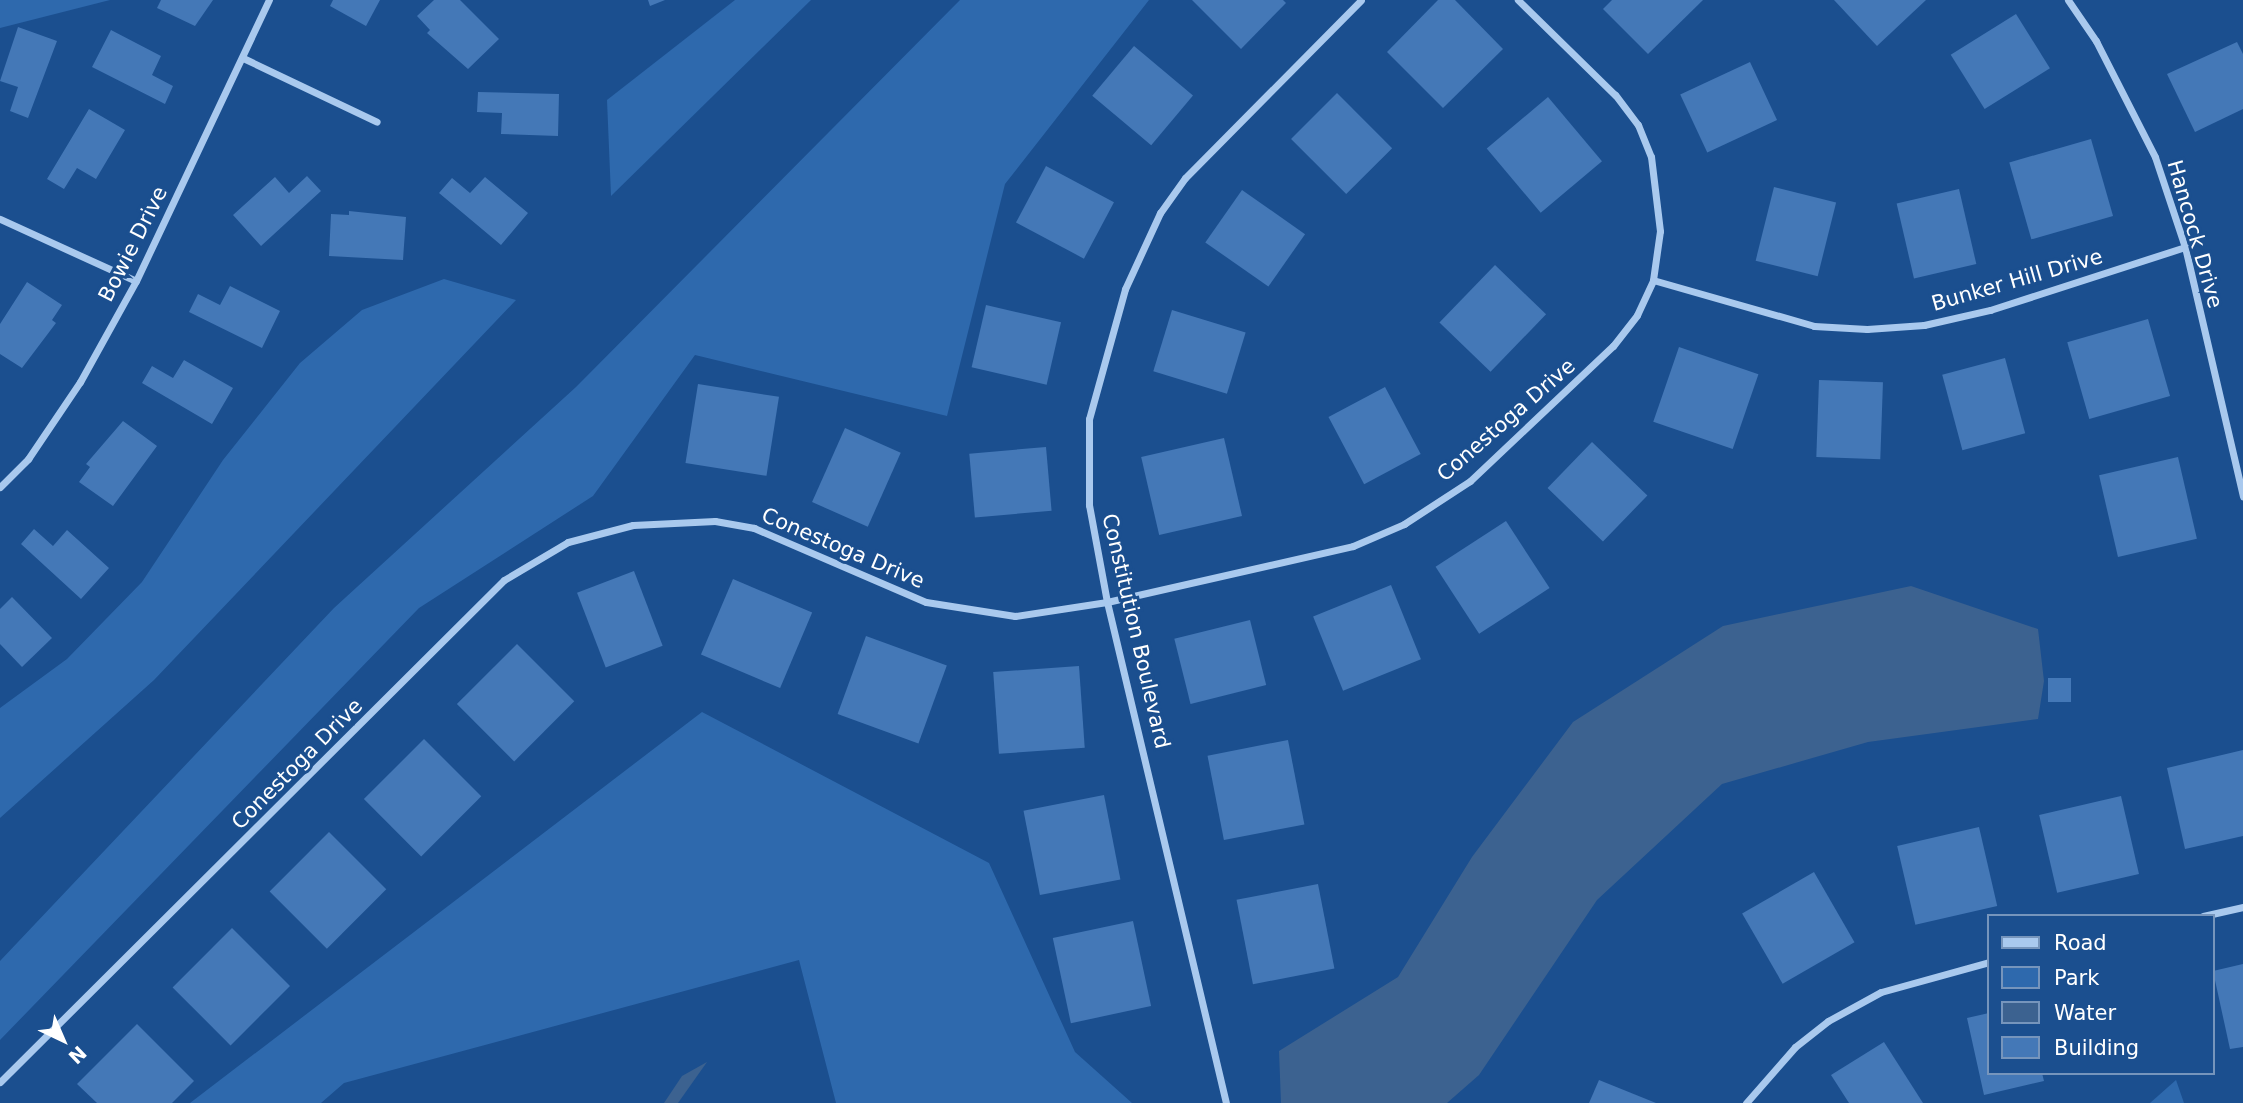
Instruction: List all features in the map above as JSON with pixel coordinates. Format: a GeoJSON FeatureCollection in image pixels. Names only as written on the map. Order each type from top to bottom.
{"type":"FeatureCollection","features":[{"type":"Feature","properties":{"kind":"street","name":"Bowie Drive"},"geometry":{"type":"LineString","coordinates":[[0,487],[28,459],[80,382],[136,281],[269,0]]}},
{"type":"Feature","properties":{"kind":"street","name":"Constitution Boulevard"},"geometry":{"type":"LineString","coordinates":[[1226,1103],[1107,602],[1089,505],[1089,419],[1109,337],[1138,253],[1185,178],[1361,0]]}},
{"type":"Feature","properties":{"kind":"street","name":"Conestoga Drive"},"geometry":{"type":"LineString","coordinates":[[0,1082],[504,580],[568,542],[645,523],[715,520],[754,528],[926,602],[1015,616],[1107,602],[1353,545],[1404,524],[1469,481],[1574,385],[1637,315],[1653,279],[1660,231],[1658,194],[1639,125],[1615,95],[1518,0]]}},
{"type":"Feature","properties":{"kind":"street","name":"Hancock Drive"},"geometry":{"type":"LineString","coordinates":[[2068,0],[2133,110],[2185,247],[2243,496]]}},
{"type":"Feature","properties":{"kind":"street"},"geometry":{"type":"LineString","coordinates":[[243,58],[377,122]]}},
{"type":"Feature","properties":{"kind":"street"},"geometry":{"type":"LineString","coordinates":[[0,219],[136,281]]}},
{"type":"Feature","properties":{"kind":"street","name":"Bunker Hill Drive"},"geometry":{"type":"LineString","coordinates":[[1653,279],[1814,326],[1867,329],[1924,325],[1990,310],[2185,247]]}},
{"type":"Feature","properties":{"kind":"street"},"geometry":{"type":"LineString","coordinates":[[2212,914],[2243,907]]}},
{"type":"Feature","properties":{"kind":"street"},"geometry":{"type":"LineString","coordinates":[[1746,1103],[1795,1047],[1828,1021],[1881,992],[1988,962]]}},
{"type":"Feature","properties":{"kind":"green space"},"geometry":{"type":"Polygon","coordinates":[[[0,0],[110,0],[0,28],[0,0]]]}},
{"type":"Feature","properties":{"kind":"green space"},"geometry":{"type":"Polygon","coordinates":[[[735,0],[811,0],[611,196],[607,100],[735,0]]]}},
{"type":"Feature","properties":{"kind":"green space"},"geometry":{"type":"Polygon","coordinates":[[[960,0],[1149,0],[1005,184],[947,416],[695,355],[593,496],[419,608],[0,1040],[0,961],[334,608],[576,387],[960,0]]]}},
{"type":"Feature","properties":{"kind":"green space"},"geometry":{"type":"Polygon","coordinates":[[[444,279],[516,300],[154,680],[0,818],[0,708],[67,659],[142,582],[223,460],[300,363],[362,310],[444,279]]]}},
{"type":"Feature","properties":{"kind":"green space"},"geometry":{"type":"Polygon","coordinates":[[[702,712],[989,863],[1075,1052],[1132,1103],[836,1103],[799,960],[344,1083],[321,1103],[190,1103],[702,712]]]}},
{"type":"Feature","properties":{"kind":"green space"},"geometry":{"type":"Polygon","coordinates":[[[2176,1080],[2184,1103],[2150,1103],[2176,1080]]]}},
{"type":"Feature","properties":{"kind":"water"},"geometry":{"type":"Polygon","coordinates":[[[1911,586],[2038,629],[2044,681],[2038,719],[1868,742],[1722,784],[1597,900],[1479,1075],[1447,1103],[1281,1103],[1279,1051],[1398,977],[1472,857],[1573,722],[1723,626],[1911,586]]]}},
{"type":"Feature","properties":{"kind":"water"},"geometry":{"type":"Polygon","coordinates":[[[707,1062],[678,1103],[664,1103],[682,1076],[707,1062]]]}},
{"type":"Feature","properties":{"kind":"building"},"geometry":{"type":"Polygon","coordinates":[[[161,0],[213,0],[195,26],[157,8],[161,0]]]}},
{"type":"Feature","properties":{"kind":"building"},"geometry":{"type":"Polygon","coordinates":[[[333,0],[380,0],[366,26],[330,6],[333,0]]]}},
{"type":"Feature","properties":{"kind":"building"},"geometry":{"type":"Polygon","coordinates":[[[434,0],[460,0],[499,39],[468,69],[427,33],[430,30],[417,16],[434,0]]]}},
{"type":"Feature","properties":{"kind":"building"},"geometry":{"type":"Polygon","coordinates":[[[648,0],[665,0],[650,6],[648,0]]]}},
{"type":"Feature","properties":{"kind":"building"},"geometry":{"type":"Polygon","coordinates":[[[1192,0],[1283,0],[1286,3],[1241,49],[1192,0]]]}},
{"type":"Feature","properties":{"kind":"building"},"geometry":{"type":"Polygon","coordinates":[[[1438,0],[1455,0],[1503,49],[1443,108],[1387,52],[1438,0]]]}},
{"type":"Feature","properties":{"kind":"building"},"geometry":{"type":"Polygon","coordinates":[[[1612,0],[1703,0],[1648,54],[1603,9],[1612,0]]]}},
{"type":"Feature","properties":{"kind":"building"},"geometry":{"type":"Polygon","coordinates":[[[1834,0],[1926,0],[1877,46],[1834,0]]]}},
{"type":"Feature","properties":{"kind":"building"},"geometry":{"type":"Polygon","coordinates":[[[2016,14],[2050,68],[1985,109],[1951,55],[2016,14]]]}},
{"type":"Feature","properties":{"kind":"building"},"geometry":{"type":"Polygon","coordinates":[[[18,27],[57,41],[28,118],[10,111],[18,87],[0,81],[18,27]]]}},
{"type":"Feature","properties":{"kind":"building"},"geometry":{"type":"Polygon","coordinates":[[[111,30],[161,56],[152,75],[173,86],[165,104],[92,67],[111,30]]]}},
{"type":"Feature","properties":{"kind":"building"},"geometry":{"type":"Polygon","coordinates":[[[2237,42],[2243,54],[2243,109],[2195,132],[2167,74],[2237,42]]]}},
{"type":"Feature","properties":{"kind":"building"},"geometry":{"type":"Polygon","coordinates":[[[1134,46],[1193,95],[1151,145],[1092,96],[1134,46]]]}},
{"type":"Feature","properties":{"kind":"building"},"geometry":{"type":"Polygon","coordinates":[[[1750,62],[1777,120],[1707,153],[1680,95],[1750,62]]]}},
{"type":"Feature","properties":{"kind":"building"},"geometry":{"type":"Polygon","coordinates":[[[478,92],[559,94],[558,136],[501,134],[502,113],[477,112],[478,92]]]}},
{"type":"Feature","properties":{"kind":"building"},"geometry":{"type":"Polygon","coordinates":[[[1337,93],[1392,148],[1346,194],[1291,139],[1337,93]]]}},
{"type":"Feature","properties":{"kind":"building"},"geometry":{"type":"Polygon","coordinates":[[[1548,97],[1602,161],[1541,213],[1487,148],[1548,97]]]}},
{"type":"Feature","properties":{"kind":"building"},"geometry":{"type":"Polygon","coordinates":[[[89,109],[125,130],[96,179],[77,168],[64,189],[47,179],[89,109]]]}},
{"type":"Feature","properties":{"kind":"building"},"geometry":{"type":"Polygon","coordinates":[[[2091,139],[2113,216],[2031,239],[2009,162],[2091,139]]]}},
{"type":"Feature","properties":{"kind":"building"},"geometry":{"type":"Polygon","coordinates":[[[1046,166],[1114,202],[1084,259],[1016,223],[1046,166]]]}},
{"type":"Feature","properties":{"kind":"building"},"geometry":{"type":"Polygon","coordinates":[[[307,176],[321,191],[261,246],[233,215],[275,177],[289,193],[307,176]]]}},
{"type":"Feature","properties":{"kind":"building"},"geometry":{"type":"Polygon","coordinates":[[[485,177],[528,213],[501,245],[439,193],[452,178],[470,193],[485,177]]]}},
{"type":"Feature","properties":{"kind":"building"},"geometry":{"type":"Polygon","coordinates":[[[1774,187],[1836,202],[1818,276],[1756,261],[1774,187]]]}},
{"type":"Feature","properties":{"kind":"building"},"geometry":{"type":"Polygon","coordinates":[[[1959,189],[1976,264],[1914,278],[1897,203],[1959,189]]]}},
{"type":"Feature","properties":{"kind":"building"},"geometry":{"type":"Polygon","coordinates":[[[1242,190],[1305,234],[1268,287],[1205,242],[1242,190]]]}},
{"type":"Feature","properties":{"kind":"building"},"geometry":{"type":"Polygon","coordinates":[[[349,211],[406,217],[403,260],[329,256],[331,214],[349,215],[349,211]]]}},
{"type":"Feature","properties":{"kind":"building"},"geometry":{"type":"Polygon","coordinates":[[[1495,265],[1546,314],[1491,372],[1439,323],[1495,265]]]}},
{"type":"Feature","properties":{"kind":"building"},"geometry":{"type":"Polygon","coordinates":[[[27,282],[62,305],[52,320],[56,323],[22,368],[0,354],[0,324],[27,282]]]}},
{"type":"Feature","properties":{"kind":"building"},"geometry":{"type":"Polygon","coordinates":[[[230,286],[280,311],[262,348],[189,312],[198,294],[220,305],[230,286]]]}},
{"type":"Feature","properties":{"kind":"building"},"geometry":{"type":"Polygon","coordinates":[[[986,305],[1061,322],[1047,385],[972,367],[986,305]]]}},
{"type":"Feature","properties":{"kind":"building"},"geometry":{"type":"Polygon","coordinates":[[[1172,310],[1246,333],[1227,394],[1153,371],[1172,310]]]}},
{"type":"Feature","properties":{"kind":"building"},"geometry":{"type":"Polygon","coordinates":[[[2148,319],[2170,396],[2089,419],[2067,342],[2148,319]]]}},
{"type":"Feature","properties":{"kind":"building"},"geometry":{"type":"Polygon","coordinates":[[[1679,347],[1758,374],[1733,449],[1653,422],[1679,347]]]}},
{"type":"Feature","properties":{"kind":"building"},"geometry":{"type":"Polygon","coordinates":[[[2005,358],[2025,433],[1962,450],[1942,375],[2005,358]]]}},
{"type":"Feature","properties":{"kind":"building"},"geometry":{"type":"Polygon","coordinates":[[[184,360],[233,388],[212,424],[142,383],[152,366],[173,378],[184,360]]]}},
{"type":"Feature","properties":{"kind":"building"},"geometry":{"type":"Polygon","coordinates":[[[1819,380],[1883,382],[1880,459],[1816,457],[1819,380]]]}},
{"type":"Feature","properties":{"kind":"building"},"geometry":{"type":"Polygon","coordinates":[[[698,384],[779,397],[766,476],[685,463],[698,384]]]}},
{"type":"Feature","properties":{"kind":"building"},"geometry":{"type":"Polygon","coordinates":[[[1385,387],[1421,454],[1364,484],[1328,417],[1385,387]]]}},
{"type":"Feature","properties":{"kind":"building"},"geometry":{"type":"Polygon","coordinates":[[[123,421],[157,446],[113,506],[79,482],[90,467],[86,464],[123,421]]]}},
{"type":"Feature","properties":{"kind":"building"},"geometry":{"type":"Polygon","coordinates":[[[845,428],[901,453],[868,527],[812,502],[845,428]]]}},
{"type":"Feature","properties":{"kind":"building"},"geometry":{"type":"Polygon","coordinates":[[[1224,438],[1242,516],[1159,535],[1141,457],[1224,438]]]}},
{"type":"Feature","properties":{"kind":"building"},"geometry":{"type":"Polygon","coordinates":[[[1592,442],[1647,495],[1603,542],[1548,488],[1592,442]]]}},
{"type":"Feature","properties":{"kind":"building"},"geometry":{"type":"Polygon","coordinates":[[[1046,447],[1052,511],[975,517],[969,454],[1046,447]]]}},
{"type":"Feature","properties":{"kind":"building"},"geometry":{"type":"Polygon","coordinates":[[[2178,457],[2197,539],[2118,557],[2099,475],[2178,457]]]}},
{"type":"Feature","properties":{"kind":"building"},"geometry":{"type":"Polygon","coordinates":[[[1506,521],[1550,588],[1479,634],[1436,567],[1506,521]]]}},
{"type":"Feature","properties":{"kind":"building"},"geometry":{"type":"Polygon","coordinates":[[[34,529],[53,546],[67,530],[109,568],[81,599],[21,544],[34,529]]]}},
{"type":"Feature","properties":{"kind":"building"},"geometry":{"type":"Polygon","coordinates":[[[634,571],[663,646],[606,668],[577,593],[634,571]]]}},
{"type":"Feature","properties":{"kind":"building"},"geometry":{"type":"Polygon","coordinates":[[[733,579],[812,613],[780,688],[701,654],[733,579]]]}},
{"type":"Feature","properties":{"kind":"building"},"geometry":{"type":"Polygon","coordinates":[[[1391,585],[1421,659],[1343,691],[1313,616],[1391,585]]]}},
{"type":"Feature","properties":{"kind":"building"},"geometry":{"type":"Polygon","coordinates":[[[12,597],[52,638],[22,667],[0,644],[0,609],[12,597]]]}},
{"type":"Feature","properties":{"kind":"building"},"geometry":{"type":"Polygon","coordinates":[[[1250,620],[1266,685],[1191,704],[1174,639],[1250,620]]]}},
{"type":"Feature","properties":{"kind":"building"},"geometry":{"type":"Polygon","coordinates":[[[866,636],[947,665],[918,743],[838,714],[866,636]]]}},
{"type":"Feature","properties":{"kind":"building"},"geometry":{"type":"Polygon","coordinates":[[[517,644],[574,701],[514,761],[457,704],[517,644]]]}},
{"type":"Feature","properties":{"kind":"building"},"geometry":{"type":"Polygon","coordinates":[[[1079,666],[1085,748],[999,754],[993,672],[1079,666]]]}},
{"type":"Feature","properties":{"kind":"building"},"geometry":{"type":"Polygon","coordinates":[[[2048,678],[2071,678],[2071,702],[2048,702],[2048,678]]]}},
{"type":"Feature","properties":{"kind":"building"},"geometry":{"type":"Polygon","coordinates":[[[424,739],[481,796],[421,856],[364,799],[424,739]]]}},
{"type":"Feature","properties":{"kind":"building"},"geometry":{"type":"Polygon","coordinates":[[[1288,740],[1304,824],[1224,840],[1208,756],[1288,740]]]}},
{"type":"Feature","properties":{"kind":"building"},"geometry":{"type":"Polygon","coordinates":[[[2243,750],[2243,836],[2185,849],[2167,768],[2243,750]]]}},
{"type":"Feature","properties":{"kind":"building"},"geometry":{"type":"Polygon","coordinates":[[[1104,795],[1120,879],[1040,895],[1024,811],[1104,795]]]}},
{"type":"Feature","properties":{"kind":"building"},"geometry":{"type":"Polygon","coordinates":[[[2121,796],[2139,874],[2057,893],[2039,815],[2121,796]]]}},
{"type":"Feature","properties":{"kind":"building"},"geometry":{"type":"Polygon","coordinates":[[[1979,827],[1997,906],[1915,925],[1897,846],[1979,827]]]}},
{"type":"Feature","properties":{"kind":"building"},"geometry":{"type":"Polygon","coordinates":[[[329,832],[386,889],[327,949],[270,891],[329,832]]]}},
{"type":"Feature","properties":{"kind":"building"},"geometry":{"type":"Polygon","coordinates":[[[1814,872],[1854,942],[1783,984],[1742,914],[1814,872]]]}},
{"type":"Feature","properties":{"kind":"building"},"geometry":{"type":"Polygon","coordinates":[[[1318,884],[1334,968],[1253,984],[1237,900],[1318,884]]]}},
{"type":"Feature","properties":{"kind":"building"},"geometry":{"type":"Polygon","coordinates":[[[1133,921],[1151,1006],[1071,1023],[1053,938],[1133,921]]]}},
{"type":"Feature","properties":{"kind":"building"},"geometry":{"type":"Polygon","coordinates":[[[232,928],[290,986],[231,1045],[173,987],[232,928]]]}},
{"type":"Feature","properties":{"kind":"building"},"geometry":{"type":"Polygon","coordinates":[[[2243,964],[2243,1047],[2230,1049],[2215,971],[2243,964]]]}},
{"type":"Feature","properties":{"kind":"building"},"geometry":{"type":"Polygon","coordinates":[[[1988,1013],[1988,1075],[2042,1075],[2044,1081],[1984,1095],[1967,1018],[1988,1013]]]}},
{"type":"Feature","properties":{"kind":"building"},"geometry":{"type":"Polygon","coordinates":[[[137,1024],[194,1081],[172,1103],[97,1103],[77,1084],[137,1024]]]}},
{"type":"Feature","properties":{"kind":"building"},"geometry":{"type":"Polygon","coordinates":[[[1884,1042],[1923,1103],[1849,1103],[1831,1075],[1884,1042]]]}},
{"type":"Feature","properties":{"kind":"building"},"geometry":{"type":"Polygon","coordinates":[[[1599,1080],[1656,1103],[1589,1103],[1599,1080]]]}}]}
